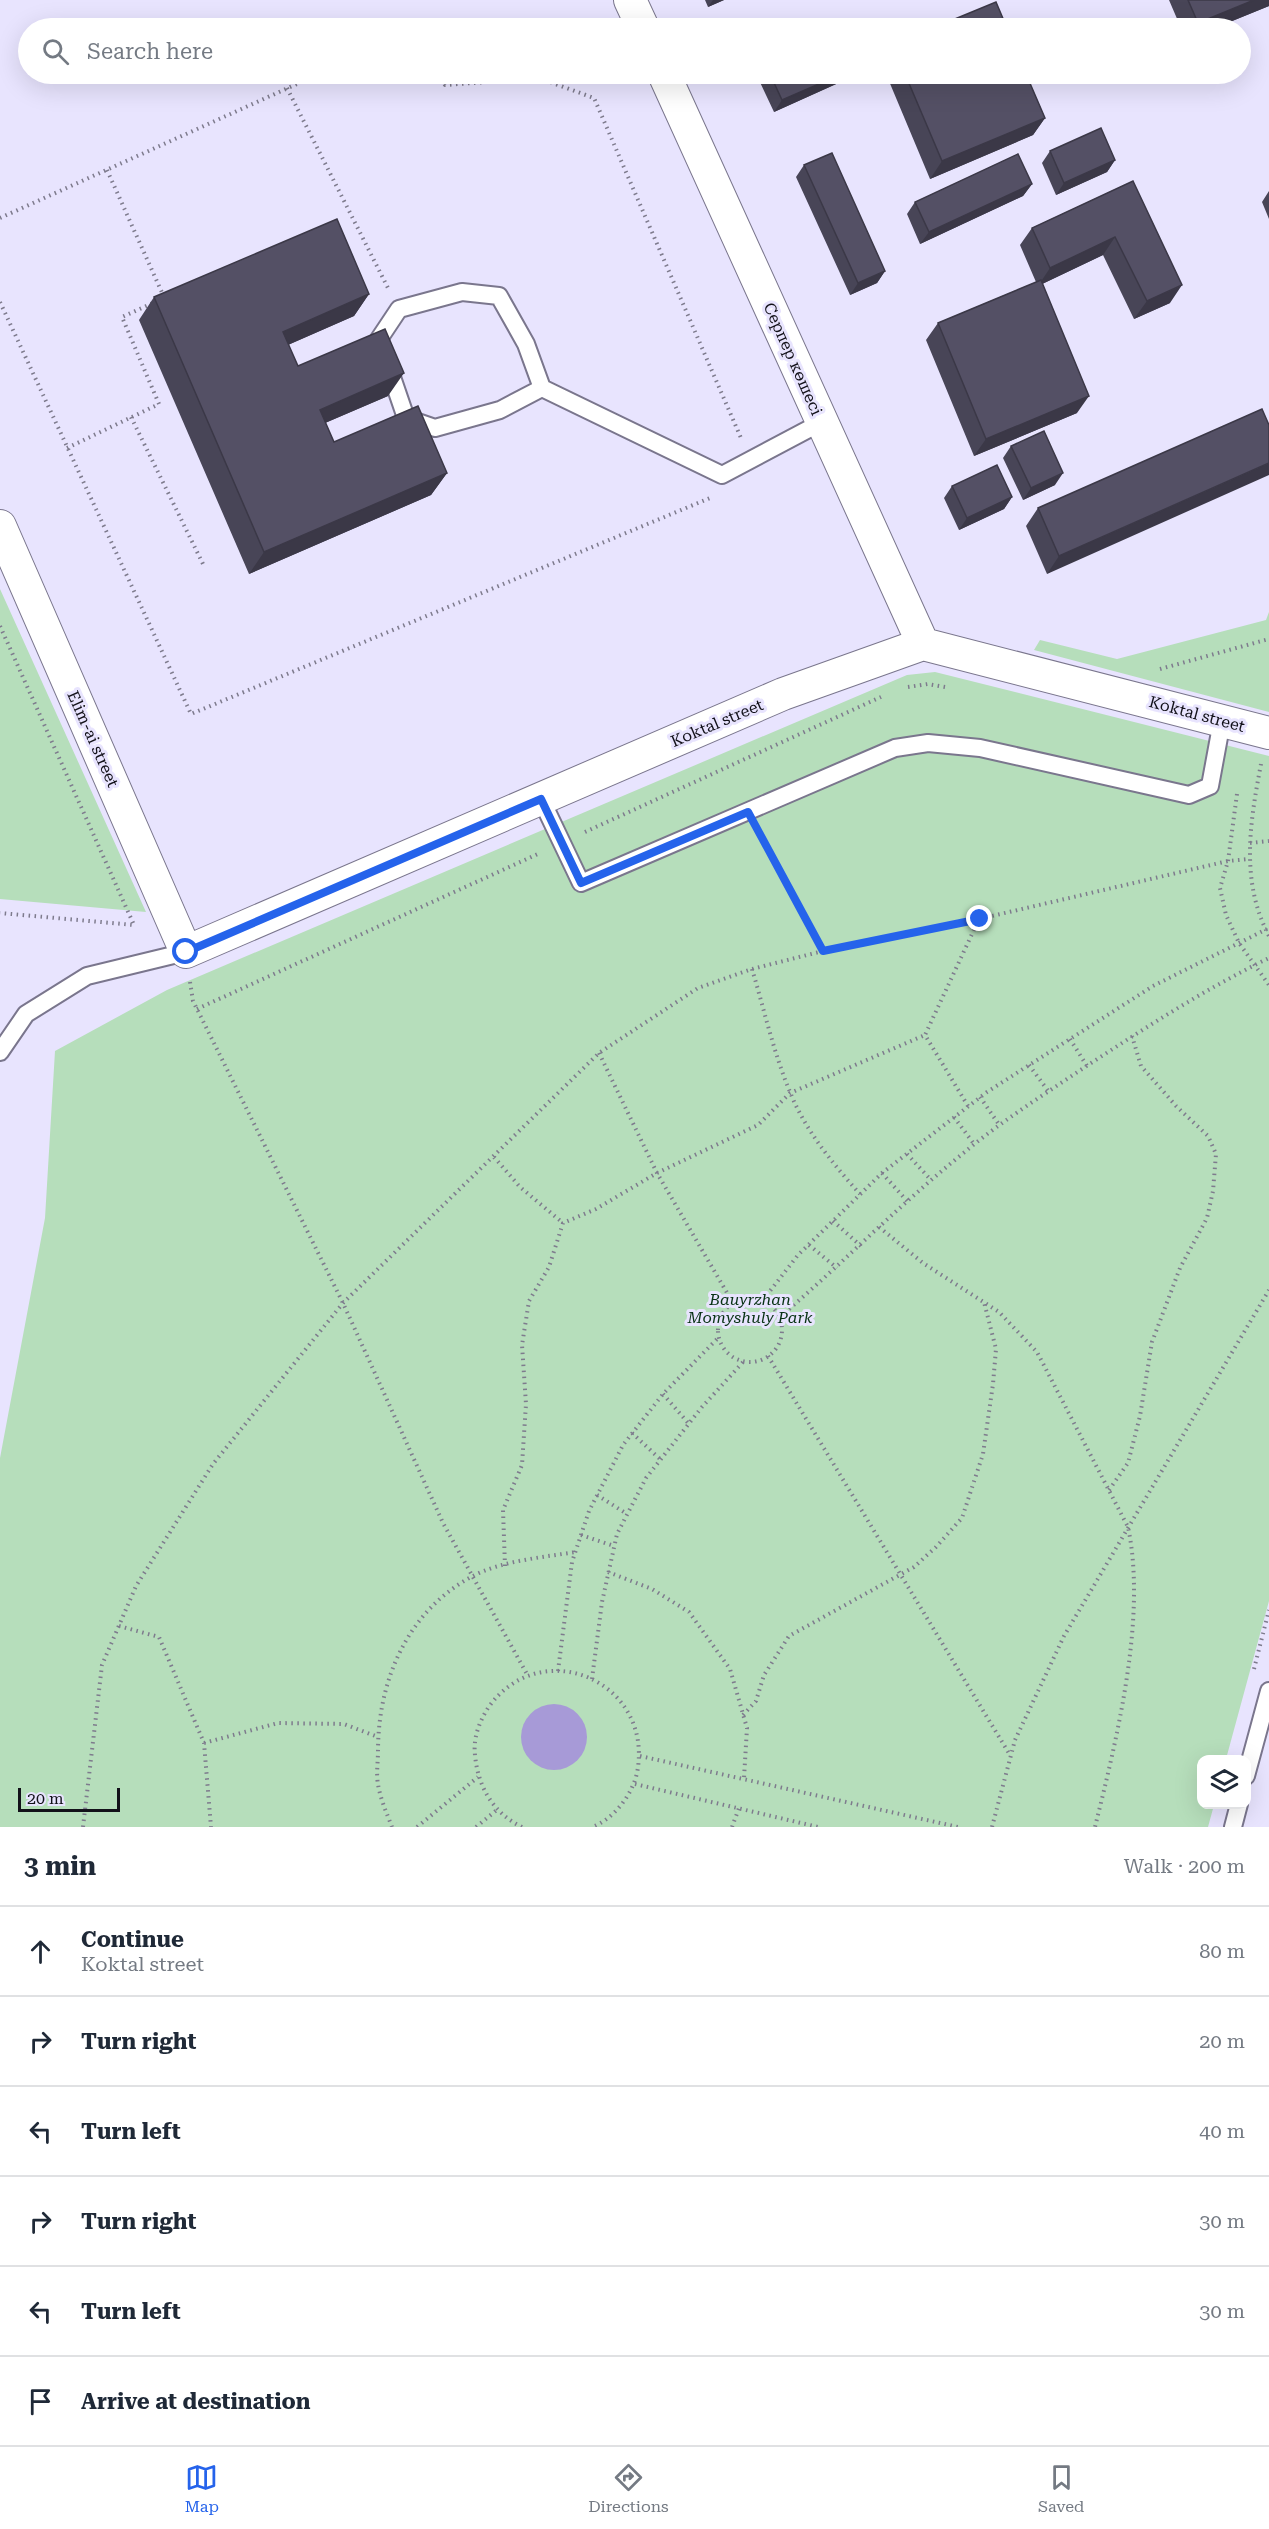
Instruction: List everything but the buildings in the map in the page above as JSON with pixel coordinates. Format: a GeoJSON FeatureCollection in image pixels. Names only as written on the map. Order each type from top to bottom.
{"type":"FeatureCollection","features":[{"type":"Feature","properties":{"kind":"street"},"geometry":{"type":"LineString","coordinates":[[630,0],[638,18]]}},
{"type":"Feature","properties":{"kind":"street","name":"Серпер көшесі"},"geometry":{"type":"LineString","coordinates":[[669,84],[923,644]]}},
{"type":"Feature","properties":{"kind":"street","name":"Elim-ai street"},"geometry":{"type":"LineString","coordinates":[[0,526],[186,952]]}},
{"type":"Feature","properties":{"kind":"street","name":"Koktal street"},"geometry":{"type":"LineString","coordinates":[[186,952],[783,694],[923,644],[1269,733]]}},
{"type":"Feature","properties":{"kind":"lane"},"geometry":{"type":"LineString","coordinates":[[542,388],[500,410],[435,428],[406,418],[379,339],[399,309],[462,292],[499,296],[526,344],[542,388],[722,476],[822,422]]}},
{"type":"Feature","properties":{"kind":"lane"},"geometry":{"type":"LineString","coordinates":[[541,799],[581,883],[895,748],[928,743],[980,748],[1189,795],[1209,786],[1222,721]]}},
{"type":"Feature","properties":{"kind":"lane"},"geometry":{"type":"LineString","coordinates":[[0,1052],[26,1014],[87,976],[186,952]]}},
{"type":"Feature","properties":{"kind":"lane"},"geometry":{"type":"LineString","coordinates":[[1251,1758],[1269,1691]]}},
{"type":"Feature","properties":{"kind":"lane"},"geometry":{"type":"LineString","coordinates":[[1233,1827],[1238,1809]]}},
{"type":"Feature","properties":{"kind":"path"},"geometry":{"type":"LineString","coordinates":[[0,218],[296,84]]}},
{"type":"Feature","properties":{"kind":"path"},"geometry":{"type":"LineString","coordinates":[[444,84],[459,84]]}},
{"type":"Feature","properties":{"kind":"path"},"geometry":{"type":"LineString","coordinates":[[556,84],[594,98],[750,461]]}},
{"type":"Feature","properties":{"kind":"path"},"geometry":{"type":"LineString","coordinates":[[287,88],[399,309]]}},
{"type":"Feature","properties":{"kind":"path"},"geometry":{"type":"LineString","coordinates":[[68,448],[159,404],[122,317],[164,298],[106,170]]}},
{"type":"Feature","properties":{"kind":"path"},"geometry":{"type":"LineString","coordinates":[[0,302],[191,714],[717,495],[722,476]]}},
{"type":"Feature","properties":{"kind":"path"},"geometry":{"type":"LineString","coordinates":[[131,417],[203,564]]}},
{"type":"Feature","properties":{"kind":"path"},"geometry":{"type":"LineString","coordinates":[[0,626],[134,925],[0,913]]}},
{"type":"Feature","properties":{"kind":"path"},"geometry":{"type":"LineString","coordinates":[[1149,672],[1269,639]]}},
{"type":"Feature","properties":{"kind":"path"},"geometry":{"type":"LineString","coordinates":[[1261,764],[1253,806],[1249,859],[1251,888],[1269,936]]}},
{"type":"Feature","properties":{"kind":"path"},"geometry":{"type":"LineString","coordinates":[[1237,792],[1228,861],[1220,888],[1226,915],[1239,943],[1269,985]]}},
{"type":"Feature","properties":{"kind":"path"},"geometry":{"type":"LineString","coordinates":[[748,812],[823,951]]}},
{"type":"Feature","properties":{"kind":"path"},"geometry":{"type":"LineString","coordinates":[[1250,843],[1269,841]]}},
{"type":"Feature","properties":{"kind":"path"},"geometry":{"type":"LineString","coordinates":[[197,1009],[562,843]]}},
{"type":"Feature","properties":{"kind":"path"},"geometry":{"type":"LineString","coordinates":[[83,1827],[102,1665],[136,1586],[213,1464],[343,1303],[599,1053],[698,988],[752,969],[823,951],[980,919],[1228,861],[1249,859]]}},
{"type":"Feature","properties":{"kind":"path"},"geometry":{"type":"LineString","coordinates":[[505,1566],[503,1510],[522,1465],[526,1404],[522,1345],[529,1301],[549,1267],[563,1223],[596,1209],[657,1173],[758,1125],[790,1093],[925,1035],[980,919]]}},
{"type":"Feature","properties":{"kind":"path"},"geometry":{"type":"LineString","coordinates":[[763,1300],[809,1245],[882,1173],[980,1097],[1153,986],[1267,929]]}},
{"type":"Feature","properties":{"kind":"path"},"geometry":{"type":"LineString","coordinates":[[186,952],[193,1001],[343,1303],[442,1523],[528,1676]]}},
{"type":"Feature","properties":{"kind":"path"},"geometry":{"type":"LineString","coordinates":[[780,1317],[861,1246],[907,1200],[974,1144],[1132,1036],[1269,958]]}},
{"type":"Feature","properties":{"kind":"path"},"geometry":{"type":"LineString","coordinates":[[752,969],[790,1093],[811,1131],[841,1173],[860,1194]]}},
{"type":"Feature","properties":{"kind":"path"},"geometry":{"type":"LineString","coordinates":[[925,1035],[968,1106]]}},
{"type":"Feature","properties":{"kind":"path"},"geometry":{"type":"LineString","coordinates":[[1109,1490],[1128,1463],[1140,1416],[1152,1342],[1180,1268],[1207,1218],[1213,1191],[1216,1154],[1208,1136],[1176,1106],[1141,1066],[1132,1036]]}},
{"type":"Feature","properties":{"kind":"path"},"geometry":{"type":"LineString","coordinates":[[1070,1039],[1087,1066]]}},
{"type":"Feature","properties":{"kind":"path"},"geometry":{"type":"LineString","coordinates":[[599,1053],[657,1173],[732,1303]]}},
{"type":"Feature","properties":{"kind":"path"},"geometry":{"type":"LineString","coordinates":[[1029,1065],[1049,1092]]}},
{"type":"Feature","properties":{"kind":"path"},"geometry":{"type":"LineString","coordinates":[[980,1097],[1000,1126]]}},
{"type":"Feature","properties":{"kind":"path"},"geometry":{"type":"LineString","coordinates":[[954,1117],[974,1144]]}},
{"type":"Feature","properties":{"kind":"path"},"geometry":{"type":"LineString","coordinates":[[907,1154],[931,1180]]}},
{"type":"Feature","properties":{"kind":"path"},"geometry":{"type":"LineString","coordinates":[[494,1157],[520,1187],[563,1223]]}},
{"type":"Feature","properties":{"kind":"path"},"geometry":{"type":"LineString","coordinates":[[882,1173],[907,1200]]}},
{"type":"Feature","properties":{"kind":"path"},"geometry":{"type":"LineString","coordinates":[[833,1221],[861,1246]]}},
{"type":"Feature","properties":{"kind":"path"},"geometry":{"type":"LineString","coordinates":[[879,1227],[923,1263],[999,1312],[1036,1352],[1128,1527],[1133,1551],[1133,1626],[1115,1744],[1095,1827]]}},
{"type":"Feature","properties":{"kind":"path"},"geometry":{"type":"LineString","coordinates":[[809,1245],[837,1268]]}},
{"type":"Feature","properties":{"kind":"path"},"geometry":{"type":"LineString","coordinates":[[992,1827],[1015,1740],[1064,1636],[1269,1290]]}},
{"type":"Feature","properties":{"kind":"path"},"geometry":{"type":"LineString","coordinates":[[745,1298],[763,1300],[774,1308],[780,1317],[781,1339],[768,1356],[761,1360],[744,1361],[728,1353],[719,1337],[718,1327],[721,1316],[732,1303],[745,1298]]}},
{"type":"Feature","properties":{"kind":"path"},"geometry":{"type":"LineString","coordinates":[[743,1715],[756,1701],[764,1675],[789,1636],[914,1567],[962,1518],[983,1454],[996,1349],[983,1301]]}},
{"type":"Feature","properties":{"kind":"path"},"geometry":{"type":"LineString","coordinates":[[558,1671],[565,1607],[576,1552],[589,1511],[623,1445],[663,1395],[719,1337]]}},
{"type":"Feature","properties":{"kind":"path"},"geometry":{"type":"LineString","coordinates":[[768,1356],[1010,1756]]}},
{"type":"Feature","properties":{"kind":"path"},"geometry":{"type":"LineString","coordinates":[[592,1679],[602,1602],[617,1534],[646,1478],[744,1361]]}},
{"type":"Feature","properties":{"kind":"path"},"geometry":{"type":"LineString","coordinates":[[663,1395],[689,1424]]}},
{"type":"Feature","properties":{"kind":"path"},"geometry":{"type":"LineString","coordinates":[[632,1433],[660,1460]]}},
{"type":"Feature","properties":{"kind":"path"},"geometry":{"type":"LineString","coordinates":[[597,1496],[627,1514]]}},
{"type":"Feature","properties":{"kind":"path"},"geometry":{"type":"LineString","coordinates":[[581,1535],[614,1546]]}},
{"type":"Feature","properties":{"kind":"path"},"geometry":{"type":"LineString","coordinates":[[392,1827],[378,1783],[378,1737],[385,1687],[406,1638],[431,1606],[472,1576],[505,1566],[576,1552]]}},
{"type":"Feature","properties":{"kind":"path"},"geometry":{"type":"LineString","coordinates":[[608,1572],[652,1589],[689,1612],[730,1670],[747,1728],[744,1778]]}},
{"type":"Feature","properties":{"kind":"path"},"geometry":{"type":"LineString","coordinates":[[119,1626],[159,1637],[204,1743],[211,1827]]}},
{"type":"Feature","properties":{"kind":"path"},"geometry":{"type":"LineString","coordinates":[[522,1827],[508,1820],[488,1800],[478,1777],[474,1746],[481,1719],[497,1695],[520,1678],[548,1671],[558,1671],[576,1672],[602,1683],[623,1702],[636,1728],[640,1756],[634,1784],[620,1808],[592,1827]]}},
{"type":"Feature","properties":{"kind":"path"},"geometry":{"type":"LineString","coordinates":[[204,1743],[279,1723],[344,1724],[378,1737]]}},
{"type":"Feature","properties":{"kind":"path"},"geometry":{"type":"LineString","coordinates":[[640,1756],[958,1827]]}},
{"type":"Feature","properties":{"kind":"path"},"geometry":{"type":"LineString","coordinates":[[417,1827],[478,1777]]}},
{"type":"Feature","properties":{"kind":"path"},"geometry":{"type":"LineString","coordinates":[[634,1784],[818,1827]]}},
{"type":"Feature","properties":{"kind":"path"},"geometry":{"type":"LineString","coordinates":[[732,1827],[739,1808]]}},
{"type":"Feature","properties":{"kind":"path"},"geometry":{"type":"LineString","coordinates":[[476,1827],[498,1809]]}},
{"type":"Feature","properties":{"kind":"green space"},"geometry":{"type":"Polygon","coordinates":[[[0,589],[146,912],[0,899],[0,589]]]}},
{"type":"Feature","properties":{"kind":"green space"},"geometry":{"type":"Polygon","coordinates":[[[1269,612],[1269,712],[1034,650],[1040,640],[1117,659],[1266,620],[1269,612]]]}},
{"type":"Feature","properties":{"kind":"green space","name":"Bauyrzhan Momyshuly Park"},"geometry":{"type":"Polygon","coordinates":[[[935,672],[1269,756],[1269,1601],[1227,1755],[1197,1755],[1197,1809],[1213,1809],[1208,1827],[0,1827],[0,1458],[45,1218],[55,1051],[167,990],[907,675],[935,672]]]}},
{"type":"Feature","properties":{"kind":"shaded area"},"geometry":{"type":"Polygon","coordinates":[[[548,1704],[560,1704],[572,1709],[582,1719],[587,1737],[585,1750],[572,1765],[560,1770],[548,1770],[536,1765],[526,1755],[521,1743],[521,1731],[526,1719],[536,1709],[548,1704]]]}},
{"type":"Feature","properties":{"kind":"route"},"geometry":{"type":"LineString","coordinates":[[186,952],[541,799],[581,883],[748,812],[823,951],[980,919]]}}]}
